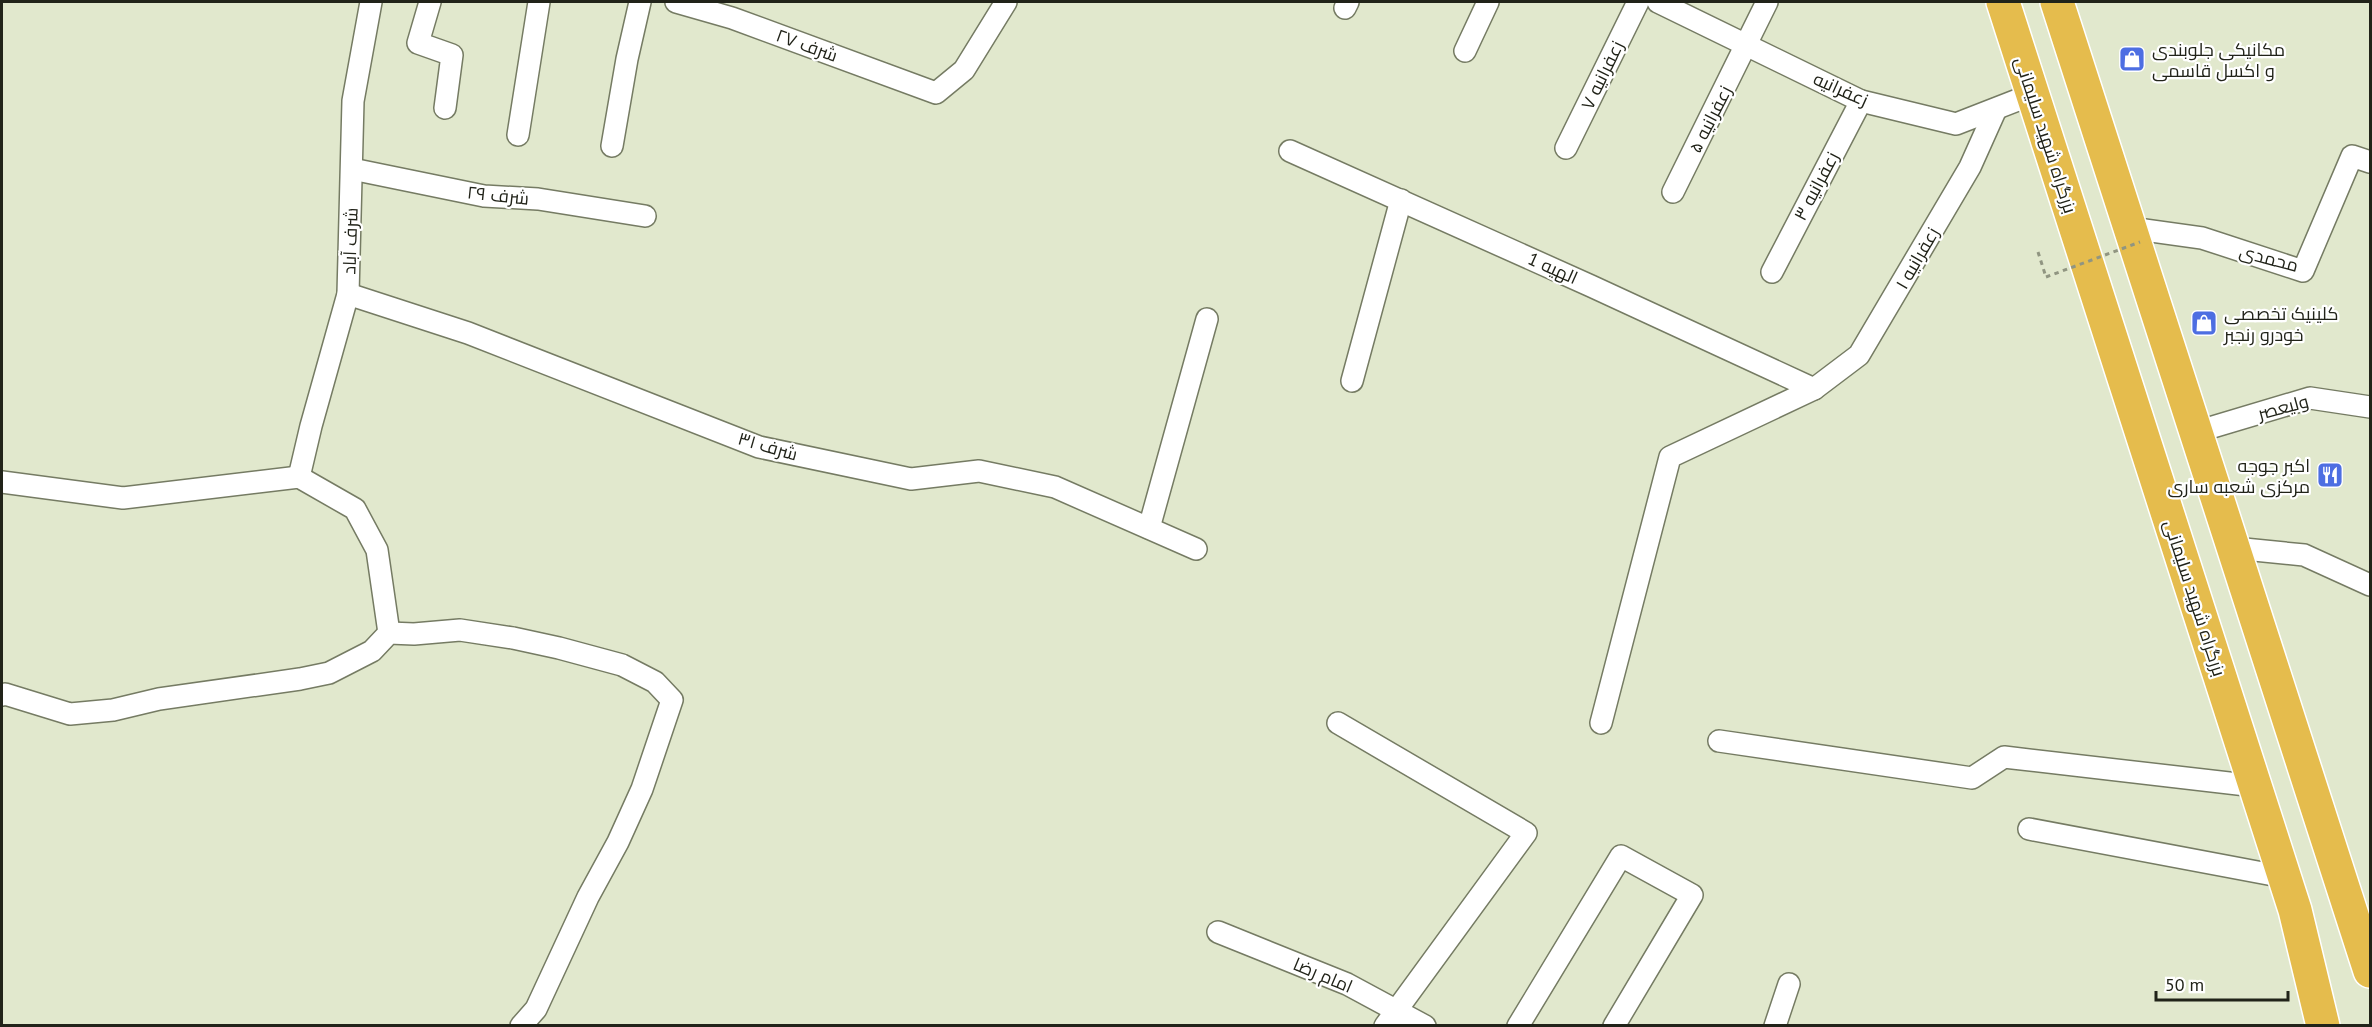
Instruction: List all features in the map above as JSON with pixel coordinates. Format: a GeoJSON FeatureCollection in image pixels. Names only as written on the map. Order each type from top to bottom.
{"type":"FeatureCollection","features":[{"type":"Feature","properties":{"kind":"highway","name":"بزرگراه شهید سلیمانی"},"geometry":{"type":"LineString","coordinates":[[2003,2],[2284,877],[2303,938],[2323,1026]]}},
{"type":"Feature","properties":{"kind":"highway"},"geometry":{"type":"LineString","coordinates":[[2057,2],[2135,235],[2196,432],[2370,971]]}},
{"type":"Feature","properties":{"kind":"street","name":"شرف آباد"},"geometry":{"type":"LineString","coordinates":[[299,477],[310,426],[348,294],[353,101],[371,2]]}},
{"type":"Feature","properties":{"kind":"street"},"geometry":{"type":"LineString","coordinates":[[430,2],[418,43],[452,55],[445,108]]}},
{"type":"Feature","properties":{"kind":"street"},"geometry":{"type":"LineString","coordinates":[[519,135],[540,2]]}},
{"type":"Feature","properties":{"kind":"street"},"geometry":{"type":"LineString","coordinates":[[612,146],[627,58],[640,2]]}},
{"type":"Feature","properties":{"kind":"street","name":"شرف ۲۷"},"geometry":{"type":"LineString","coordinates":[[676,2],[743,22],[936,93],[964,70],[1006,2]]}},
{"type":"Feature","properties":{"kind":"street"},"geometry":{"type":"LineString","coordinates":[[1465,51],[1488,2]]}},
{"type":"Feature","properties":{"kind":"street","name":"زعفرانیه ۷"},"geometry":{"type":"LineString","coordinates":[[1566,148],[1638,2]]}},
{"type":"Feature","properties":{"kind":"street","name":"زعفرانیه"},"geometry":{"type":"LineString","coordinates":[[1658,2],[1861,101],[1956,124],[2033,94]]}},
{"type":"Feature","properties":{"kind":"street","name":"زعفرانیه ۵"},"geometry":{"type":"LineString","coordinates":[[1673,192],[1767,2]]}},
{"type":"Feature","properties":{"kind":"street","name":"زعفرانیه ۳"},"geometry":{"type":"LineString","coordinates":[[1772,272],[1861,101]]}},
{"type":"Feature","properties":{"kind":"street","name":"زعفرانیه ۱"},"geometry":{"type":"LineString","coordinates":[[1601,723],[1670,457],[1814,389],[1859,355],[1970,167],[1996,109]]}},
{"type":"Feature","properties":{"kind":"street","name":"الهیه 1"},"geometry":{"type":"LineString","coordinates":[[1290,151],[1814,389]]}},
{"type":"Feature","properties":{"kind":"street","name":"محمدی"},"geometry":{"type":"LineString","coordinates":[[2135,235],[2202,238],[2303,271],[2352,156],[2370,162]]}},
{"type":"Feature","properties":{"kind":"street","name":"شرف ۲۹"},"geometry":{"type":"LineString","coordinates":[[352,169],[483,196],[538,200],[645,216]]}},
{"type":"Feature","properties":{"kind":"street"},"geometry":{"type":"LineString","coordinates":[[1352,381],[1401,200]]}},
{"type":"Feature","properties":{"kind":"street","name":"شرف ۳۱"},"geometry":{"type":"LineString","coordinates":[[348,294],[468,333],[759,447],[911,479],[979,471],[1055,487],[1196,549]]}},
{"type":"Feature","properties":{"kind":"street"},"geometry":{"type":"LineString","coordinates":[[1149,528],[1207,319]]}},
{"type":"Feature","properties":{"kind":"street","name":"ولیعصر"},"geometry":{"type":"LineString","coordinates":[[2196,432],[2310,398],[2370,407]]}},
{"type":"Feature","properties":{"kind":"street"},"geometry":{"type":"LineString","coordinates":[[2,482],[123,498],[299,477],[355,508],[377,550],[389,633]]}},
{"type":"Feature","properties":{"kind":"street"},"geometry":{"type":"LineString","coordinates":[[2234,548],[2304,555],[2370,585]]}},
{"type":"Feature","properties":{"kind":"street"},"geometry":{"type":"LineString","coordinates":[[2,695],[70,714],[113,710],[159,699],[329,673],[372,651],[389,633],[414,634],[460,630],[559,648],[622,665],[655,682],[672,700],[642,789],[536,1009],[521,1026]]}},
{"type":"Feature","properties":{"kind":"street"},"geometry":{"type":"LineString","coordinates":[[1338,723],[1526,833],[1390,1018]]}},
{"type":"Feature","properties":{"kind":"street"},"geometry":{"type":"LineString","coordinates":[[1719,741],[1972,778],[2004,757],[2255,786]]}},
{"type":"Feature","properties":{"kind":"street"},"geometry":{"type":"LineString","coordinates":[[2028,829],[2284,877]]}},
{"type":"Feature","properties":{"kind":"street"},"geometry":{"type":"LineString","coordinates":[[1518,1026],[1621,856],[1692,895],[1614,1026]]}},
{"type":"Feature","properties":{"kind":"street","name":"امام رضا"},"geometry":{"type":"LineString","coordinates":[[1218,932],[1347,984],[1390,1018],[1425,1026]]}},
{"type":"Feature","properties":{"kind":"street"},"geometry":{"type":"LineString","coordinates":[[1775,1026],[1789,984]]}},
{"type":"Feature","properties":{"kind":"path"},"geometry":{"type":"LineString","coordinates":[[2038,252],[2046,277],[2135,235]]}},
{"type":"Feature","properties":{"kind":"place","name":"مکانیکی جلوبندی و اکسل قاسمی"},"geometry":{"type":"Point","coordinates":[2132,59]}},
{"type":"Feature","properties":{"kind":"place","name":"کلینیک تخصصی خودرو رنجبر"},"geometry":{"type":"Point","coordinates":[2204,323]}},
{"type":"Feature","properties":{"kind":"place","name":"اکبر جوجه مرکزی شعبه ساری"},"geometry":{"type":"Point","coordinates":[2330,475]}}]}
